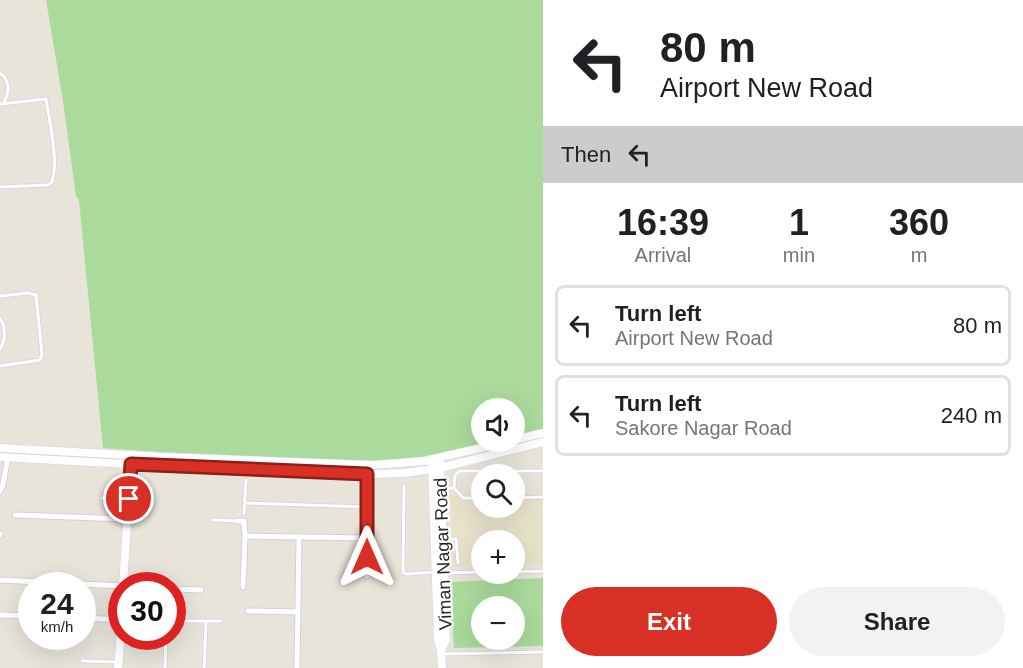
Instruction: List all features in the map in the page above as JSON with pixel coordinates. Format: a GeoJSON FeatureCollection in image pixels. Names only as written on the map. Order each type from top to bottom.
{"type":"FeatureCollection","features":[{"type":"Feature","properties":{"kind":"main road"},"geometry":{"type":"LineString","coordinates":[[525,438],[543,433]]}},
{"type":"Feature","properties":{"kind":"main road"},"geometry":{"type":"LineString","coordinates":[[4,457],[367,474],[404,473],[436,468],[543,442]]}},
{"type":"Feature","properties":{"kind":"main road"},"geometry":{"type":"LineString","coordinates":[[0,448],[373,465],[436,459],[471,451]]}},
{"type":"Feature","properties":{"kind":"main road"},"geometry":{"type":"LineString","coordinates":[[123,572],[131,455]]}},
{"type":"Feature","properties":{"kind":"main road","name":"Viman Nagar Road"},"geometry":{"type":"LineString","coordinates":[[436,459],[439,573],[446,640],[442,652],[442,668]]}},
{"type":"Feature","properties":{"kind":"main road","name":"Viman Nagar Road"},"geometry":{"type":"LineString","coordinates":[[436,468],[441,489],[442,539],[439,573]]}},
{"type":"Feature","properties":{"kind":"main road"},"geometry":{"type":"LineString","coordinates":[[119,665],[120,650]]}},
{"type":"Feature","properties":{"kind":"street"},"geometry":{"type":"LineString","coordinates":[[0,491],[3,484],[4,457]]}},
{"type":"Feature","properties":{"kind":"street"},"geometry":{"type":"LineString","coordinates":[[367,474],[367,576]]}},
{"type":"Feature","properties":{"kind":"street"},"geometry":{"type":"LineString","coordinates":[[15,515],[127,519]]}},
{"type":"Feature","properties":{"kind":"street"},"geometry":{"type":"LineString","coordinates":[[238,521],[244,521],[243,587]]}},
{"type":"Feature","properties":{"kind":"street"},"geometry":{"type":"LineString","coordinates":[[245,536],[367,538]]}},
{"type":"Feature","properties":{"kind":"street"},"geometry":{"type":"LineString","coordinates":[[297,668],[299,537]]}},
{"type":"Feature","properties":{"kind":"street"},"geometry":{"type":"LineString","coordinates":[[0,580],[108,584]]}},
{"type":"Feature","properties":{"kind":"street"},"geometry":{"type":"LineString","coordinates":[[186,589],[201,590]]}},
{"type":"Feature","properties":{"kind":"street"},"geometry":{"type":"LineString","coordinates":[[248,611],[298,612]]}},
{"type":"Feature","properties":{"kind":"street"},"geometry":{"type":"LineString","coordinates":[[1,615],[18,616]]}},
{"type":"Feature","properties":{"kind":"lane"},"geometry":{"type":"LineString","coordinates":[[0,73],[6,78],[8,84],[7,97],[2,103]]}},
{"type":"Feature","properties":{"kind":"lane"},"geometry":{"type":"LineString","coordinates":[[0,187],[51,183],[54,173],[51,126],[46,99],[2,103]]}},
{"type":"Feature","properties":{"kind":"lane"},"geometry":{"type":"LineString","coordinates":[[0,296],[28,293],[36,295],[42,354],[40,360],[0,366]]}},
{"type":"Feature","properties":{"kind":"lane"},"geometry":{"type":"LineString","coordinates":[[0,318],[4,324],[4,342],[0,349]]}},
{"type":"Feature","properties":{"kind":"lane"},"geometry":{"type":"LineString","coordinates":[[471,498],[463,498],[454,488],[455,475],[460,471],[543,471]]}},
{"type":"Feature","properties":{"kind":"lane"},"geometry":{"type":"LineString","coordinates":[[244,514],[246,480]]}},
{"type":"Feature","properties":{"kind":"lane"},"geometry":{"type":"LineString","coordinates":[[404,486],[404,573],[471,573]]}},
{"type":"Feature","properties":{"kind":"lane"},"geometry":{"type":"LineString","coordinates":[[441,489],[454,488]]}},
{"type":"Feature","properties":{"kind":"lane"},"geometry":{"type":"LineString","coordinates":[[525,498],[543,497]]}},
{"type":"Feature","properties":{"kind":"lane"},"geometry":{"type":"LineString","coordinates":[[102,498],[129,499]]}},
{"type":"Feature","properties":{"kind":"lane"},"geometry":{"type":"LineString","coordinates":[[245,503],[367,507]]}},
{"type":"Feature","properties":{"kind":"lane"},"geometry":{"type":"LineString","coordinates":[[213,520],[238,521]]}},
{"type":"Feature","properties":{"kind":"lane"},"geometry":{"type":"LineString","coordinates":[[442,539],[456,539],[458,563]]}},
{"type":"Feature","properties":{"kind":"lane"},"geometry":{"type":"LineString","coordinates":[[525,572],[543,571]]}},
{"type":"Feature","properties":{"kind":"lane"},"geometry":{"type":"LineString","coordinates":[[186,621],[220,621]]}},
{"type":"Feature","properties":{"kind":"lane"},"geometry":{"type":"LineString","coordinates":[[204,668],[206,622]]}},
{"type":"Feature","properties":{"kind":"lane"},"geometry":{"type":"LineString","coordinates":[[165,668],[166,650]]}},
{"type":"Feature","properties":{"kind":"lane"},"geometry":{"type":"LineString","coordinates":[[442,652],[543,652]]}},
{"type":"Feature","properties":{"kind":"lane"},"geometry":{"type":"LineString","coordinates":[[82,661],[119,665]]}},
{"type":"Feature","properties":{"kind":"shaded area"},"geometry":{"type":"Polygon","coordinates":[[[525,494],[543,494],[543,564],[525,564],[525,530],[471,530],[471,565],[453,565],[451,496],[471,495],[471,518],[525,518],[525,494]]]}},
{"type":"Feature","properties":{"kind":"green space"},"geometry":{"type":"Polygon","coordinates":[[[46,0],[543,0],[543,429],[525,434],[525,398],[471,398],[471,447],[423,459],[385,462],[103,448],[79,200],[76,196],[46,0]]]}},
{"type":"Feature","properties":{"kind":"green space"},"geometry":{"type":"Polygon","coordinates":[[[543,578],[543,646],[525,646],[525,596],[471,596],[471,648],[454,648],[450,582],[525,584],[525,579],[543,578]]]}},
{"type":"Feature","properties":{"kind":"route"},"geometry":{"type":"LineString","coordinates":[[129,499],[131,464],[367,474],[367,557]]}}]}
